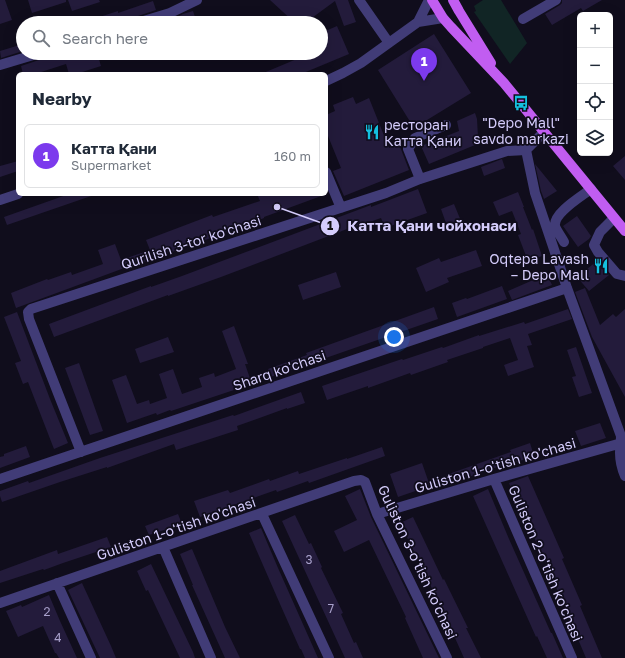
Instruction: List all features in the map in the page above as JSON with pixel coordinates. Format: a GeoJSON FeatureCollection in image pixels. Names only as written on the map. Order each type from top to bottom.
{"type":"FeatureCollection","features":[{"type":"Feature","properties":{"kind":"main road"},"geometry":{"type":"LineString","coordinates":[[430,0],[443,18],[504,83],[625,231]]}},
{"type":"Feature","properties":{"kind":"main road"},"geometry":{"type":"LineString","coordinates":[[453,0],[504,83]]}},
{"type":"Feature","properties":{"kind":"street"},"geometry":{"type":"LineString","coordinates":[[160,16],[197,0]]}},
{"type":"Feature","properties":{"kind":"street"},"geometry":{"type":"LineString","coordinates":[[360,0],[389,43]]}},
{"type":"Feature","properties":{"kind":"street"},"geometry":{"type":"LineString","coordinates":[[328,80],[343,74],[361,63],[418,22],[430,0]]}},
{"type":"Feature","properties":{"kind":"street"},"geometry":{"type":"LineString","coordinates":[[523,19],[556,0]]}},
{"type":"Feature","properties":{"kind":"street"},"geometry":{"type":"LineString","coordinates":[[418,22],[443,18]]}},
{"type":"Feature","properties":{"kind":"street"},"geometry":{"type":"LineString","coordinates":[[0,65],[17,60]]}},
{"type":"Feature","properties":{"kind":"street"},"geometry":{"type":"LineString","coordinates":[[420,179],[408,148],[416,138],[446,125]]}},
{"type":"Feature","properties":{"kind":"street"},"geometry":{"type":"LineString","coordinates":[[544,132],[526,150],[536,193],[567,288],[623,443],[620,453],[625,476]]}},
{"type":"Feature","properties":{"kind":"street","name":"Qurilish 3-tor ko'chasi"},"geometry":{"type":"LineString","coordinates":[[81,452],[29,319],[28,312],[39,307],[386,193],[420,179],[507,150],[526,150]]}},
{"type":"Feature","properties":{"kind":"street"},"geometry":{"type":"LineString","coordinates":[[328,177],[341,208]]}},
{"type":"Feature","properties":{"kind":"street"},"geometry":{"type":"LineString","coordinates":[[564,242],[555,226],[557,217],[566,207],[591,189]]}},
{"type":"Feature","properties":{"kind":"street"},"geometry":{"type":"LineString","coordinates":[[0,200],[16,195]]}},
{"type":"Feature","properties":{"kind":"street"},"geometry":{"type":"LineString","coordinates":[[614,218],[600,232],[594,245],[598,252],[617,274],[625,276]]}},
{"type":"Feature","properties":{"kind":"street","name":"Sharq ko'chasi"},"geometry":{"type":"LineString","coordinates":[[0,479],[567,288]]}},
{"type":"Feature","properties":{"kind":"street","name":"Guliston 1-o'tish ko'chasi"},"geometry":{"type":"LineString","coordinates":[[377,514],[623,443]]}},
{"type":"Feature","properties":{"kind":"street","name":"Guliston 2-o'tish ko'chasi"},"geometry":{"type":"LineString","coordinates":[[494,479],[572,658]]}},
{"type":"Feature","properties":{"kind":"street","name":"Guliston 1-o'tish ko'chasi"},"geometry":{"type":"LineString","coordinates":[[0,603],[262,514],[354,481],[361,480]]}},
{"type":"Feature","properties":{"kind":"street","name":"Guliston 3-o'tish ko'chasi"},"geometry":{"type":"LineString","coordinates":[[361,480],[365,482],[377,514],[447,658]]}},
{"type":"Feature","properties":{"kind":"street"},"geometry":{"type":"LineString","coordinates":[[262,514],[329,658]]}},
{"type":"Feature","properties":{"kind":"street"},"geometry":{"type":"LineString","coordinates":[[163,547],[211,658]]}},
{"type":"Feature","properties":{"kind":"street"},"geometry":{"type":"LineString","coordinates":[[57,583],[91,658]]}},
{"type":"Feature","properties":{"kind":"green space"},"geometry":{"type":"Polygon","coordinates":[[[483,0],[501,0],[527,43],[510,64],[474,12],[476,11],[474,6],[483,0]]]}},
{"type":"Feature","properties":{"kind":"building"},"geometry":{"type":"Polygon","coordinates":[[[0,0],[5,0],[12,20],[0,24],[0,0]]]}},
{"type":"Feature","properties":{"kind":"building"},"geometry":{"type":"Polygon","coordinates":[[[28,0],[66,0],[66,2],[32,13],[28,0]]]}},
{"type":"Feature","properties":{"kind":"building"},"geometry":{"type":"Polygon","coordinates":[[[68,0],[99,0],[100,2],[72,11],[68,0]]]}},
{"type":"Feature","properties":{"kind":"building"},"geometry":{"type":"Polygon","coordinates":[[[270,0],[348,0],[356,22],[344,26],[335,1],[315,16],[287,16],[270,0]]]}},
{"type":"Feature","properties":{"kind":"building"},"geometry":{"type":"Polygon","coordinates":[[[562,0],[602,0],[583,11],[581,8],[552,25],[545,14],[560,5],[562,0]]]}},
{"type":"Feature","properties":{"kind":"building"},"geometry":{"type":"Polygon","coordinates":[[[153,1],[156,10],[138,16],[102,16],[118,11],[118,13],[153,1]]]}},
{"type":"Feature","properties":{"kind":"building"},"geometry":{"type":"Polygon","coordinates":[[[193,11],[195,16],[179,16],[193,11]]]}},
{"type":"Feature","properties":{"kind":"building"},"geometry":{"type":"Polygon","coordinates":[[[337,26],[349,54],[306,72],[266,72],[294,60],[328,60],[328,30],[337,26]]]}},
{"type":"Feature","properties":{"kind":"building"},"geometry":{"type":"Polygon","coordinates":[[[434,34],[471,93],[414,128],[378,70],[434,34]]]}},
{"type":"Feature","properties":{"kind":"building"},"geometry":{"type":"Polygon","coordinates":[[[16,46],[16,53],[1,58],[0,51],[16,46]]]}},
{"type":"Feature","properties":{"kind":"building"},"geometry":{"type":"Polygon","coordinates":[[[39,60],[99,60],[101,66],[82,72],[68,72],[66,64],[41,72],[22,72],[21,66],[39,60]]]}},
{"type":"Feature","properties":{"kind":"building"},"geometry":{"type":"Polygon","coordinates":[[[353,97],[356,104],[369,98],[389,148],[399,144],[409,170],[344,196],[333,171],[341,168],[328,136],[328,114],[335,111],[333,105],[353,97]]]}},
{"type":"Feature","properties":{"kind":"building"},"geometry":{"type":"Polygon","coordinates":[[[475,113],[477,119],[478,137],[475,145],[429,164],[421,146],[459,131],[457,121],[475,113]]]}},
{"type":"Feature","properties":{"kind":"building"},"geometry":{"type":"Polygon","coordinates":[[[625,156],[625,180],[613,166],[625,156]]]}},
{"type":"Feature","properties":{"kind":"building"},"geometry":{"type":"Polygon","coordinates":[[[502,159],[505,168],[484,176],[481,167],[502,159]]]}},
{"type":"Feature","properties":{"kind":"building"},"geometry":{"type":"Polygon","coordinates":[[[16,162],[16,172],[0,177],[0,166],[16,162]]]}},
{"type":"Feature","properties":{"kind":"building"},"geometry":{"type":"Polygon","coordinates":[[[535,164],[557,191],[544,199],[541,191],[535,164]]]}},
{"type":"Feature","properties":{"kind":"building"},"geometry":{"type":"Polygon","coordinates":[[[418,189],[427,213],[385,228],[381,218],[355,226],[221,277],[54,337],[49,324],[418,189]]]}},
{"type":"Feature","properties":{"kind":"building"},"geometry":{"type":"Polygon","coordinates":[[[518,192],[542,256],[528,261],[518,235],[521,234],[512,211],[499,216],[493,202],[518,192]]]}},
{"type":"Feature","properties":{"kind":"building"},"geometry":{"type":"Polygon","coordinates":[[[63,196],[91,196],[7,225],[4,217],[63,196]]]}},
{"type":"Feature","properties":{"kind":"building"},"geometry":{"type":"Polygon","coordinates":[[[258,196],[321,196],[241,227],[16,308],[11,293],[47,279],[48,280],[71,272],[72,275],[103,264],[98,250],[115,244],[121,260],[150,250],[146,240],[212,215],[213,217],[260,201],[258,196]]]}},
{"type":"Feature","properties":{"kind":"building"},"geometry":{"type":"Polygon","coordinates":[[[454,204],[461,221],[447,226],[441,209],[454,204]]]}},
{"type":"Feature","properties":{"kind":"building"},"geometry":{"type":"Polygon","coordinates":[[[577,216],[591,236],[578,247],[563,226],[577,216]]]}},
{"type":"Feature","properties":{"kind":"building"},"geometry":{"type":"Polygon","coordinates":[[[476,250],[482,266],[447,278],[449,282],[426,292],[416,268],[439,258],[441,262],[476,250]]]}},
{"type":"Feature","properties":{"kind":"building"},"geometry":{"type":"Polygon","coordinates":[[[597,261],[609,275],[589,291],[577,277],[597,261]]]}},
{"type":"Feature","properties":{"kind":"building"},"geometry":{"type":"Polygon","coordinates":[[[336,272],[341,287],[303,300],[298,285],[336,272]]]}},
{"type":"Feature","properties":{"kind":"building"},"geometry":{"type":"Polygon","coordinates":[[[547,274],[552,285],[512,300],[508,291],[547,274]]]}},
{"type":"Feature","properties":{"kind":"building"},"geometry":{"type":"Polygon","coordinates":[[[502,286],[507,299],[457,317],[452,303],[502,286]]]}},
{"type":"Feature","properties":{"kind":"building"},"geometry":{"type":"Polygon","coordinates":[[[585,288],[600,325],[613,314],[616,317],[625,309],[625,397],[592,337],[575,292],[585,288]]]}},
{"type":"Feature","properties":{"kind":"building"},"geometry":{"type":"Polygon","coordinates":[[[434,307],[438,319],[271,377],[268,369],[307,355],[306,353],[434,307]]]}},
{"type":"Feature","properties":{"kind":"building"},"geometry":{"type":"Polygon","coordinates":[[[568,309],[572,319],[528,334],[532,345],[527,346],[534,367],[508,376],[504,365],[518,360],[510,338],[447,360],[448,362],[411,375],[410,373],[368,388],[368,386],[327,400],[322,386],[402,359],[403,360],[442,347],[443,348],[479,335],[524,322],[525,324],[568,309]]]}},
{"type":"Feature","properties":{"kind":"building"},"geometry":{"type":"Polygon","coordinates":[[[17,312],[68,443],[54,449],[28,382],[23,384],[15,363],[21,361],[4,317],[17,312]]]}},
{"type":"Feature","properties":{"kind":"building"},"geometry":{"type":"Polygon","coordinates":[[[234,326],[248,364],[245,364],[252,384],[171,411],[170,410],[157,415],[156,413],[127,423],[112,380],[126,375],[137,404],[149,400],[150,404],[167,398],[159,374],[173,369],[182,394],[202,387],[199,378],[214,373],[215,377],[236,369],[222,331],[234,326]]]}},
{"type":"Feature","properties":{"kind":"building"},"geometry":{"type":"Polygon","coordinates":[[[168,337],[174,352],[140,363],[135,349],[168,337]]]}},
{"type":"Feature","properties":{"kind":"building"},"geometry":{"type":"Polygon","coordinates":[[[576,347],[592,393],[579,397],[572,377],[576,376],[567,350],[576,347]]]}},
{"type":"Feature","properties":{"kind":"building"},"geometry":{"type":"Polygon","coordinates":[[[79,363],[103,431],[90,435],[65,368],[79,363]]]}},
{"type":"Feature","properties":{"kind":"building"},"geometry":{"type":"Polygon","coordinates":[[[301,392],[305,403],[237,426],[238,430],[176,450],[174,444],[107,468],[2,502],[0,491],[28,481],[29,483],[100,458],[233,415],[234,416],[301,392]]]}},
{"type":"Feature","properties":{"kind":"building"},"geometry":{"type":"Polygon","coordinates":[[[600,423],[606,438],[581,446],[575,431],[600,423]]]}},
{"type":"Feature","properties":{"kind":"building"},"geometry":{"type":"Polygon","coordinates":[[[530,443],[534,456],[514,463],[514,461],[449,484],[446,475],[511,452],[510,450],[530,443]]]}},
{"type":"Feature","properties":{"kind":"building"},"geometry":{"type":"Polygon","coordinates":[[[26,446],[30,457],[0,468],[0,457],[4,456],[4,454],[26,446]]]}},
{"type":"Feature","properties":{"kind":"building"},"geometry":{"type":"Polygon","coordinates":[[[382,447],[385,456],[309,483],[308,481],[277,492],[276,490],[200,517],[194,501],[228,490],[230,493],[269,479],[270,481],[298,471],[299,474],[382,447]]]}},
{"type":"Feature","properties":{"kind":"building"},"geometry":{"type":"Polygon","coordinates":[[[422,463],[430,486],[398,497],[390,474],[422,463]]]}},
{"type":"Feature","properties":{"kind":"building"},"geometry":{"type":"Polygon","coordinates":[[[528,476],[564,558],[562,559],[582,605],[580,606],[602,658],[586,658],[547,566],[509,483],[528,476]]]}},
{"type":"Feature","properties":{"kind":"building"},"geometry":{"type":"Polygon","coordinates":[[[360,489],[371,517],[439,658],[423,658],[405,618],[406,617],[369,540],[344,552],[334,531],[357,520],[345,496],[360,489]]]}},
{"type":"Feature","properties":{"kind":"building"},"geometry":{"type":"Polygon","coordinates":[[[488,489],[563,658],[547,658],[537,636],[536,637],[473,496],[488,489]]]}},
{"type":"Feature","properties":{"kind":"building"},"geometry":{"type":"Polygon","coordinates":[[[178,514],[182,524],[149,535],[145,526],[178,514]]]}},
{"type":"Feature","properties":{"kind":"building"},"geometry":{"type":"Polygon","coordinates":[[[295,515],[309,544],[311,543],[322,567],[321,568],[343,613],[341,614],[354,643],[356,642],[363,658],[345,658],[282,521],[295,515]]]}},
{"type":"Feature","properties":{"kind":"building"},"geometry":{"type":"Polygon","coordinates":[[[413,517],[468,628],[466,628],[481,658],[464,658],[400,523],[413,517]]]}},
{"type":"Feature","properties":{"kind":"building"},"geometry":{"type":"Polygon","coordinates":[[[261,528],[318,658],[305,658],[280,604],[249,533],[261,528]]]}},
{"type":"Feature","properties":{"kind":"building"},"geometry":{"type":"Polygon","coordinates":[[[107,537],[111,547],[44,570],[43,569],[0,583],[0,571],[57,550],[58,554],[107,537]]]}},
{"type":"Feature","properties":{"kind":"building"},"geometry":{"type":"Polygon","coordinates":[[[192,549],[225,627],[240,658],[225,658],[192,585],[180,554],[192,549]]]}},
{"type":"Feature","properties":{"kind":"building"},"geometry":{"type":"Polygon","coordinates":[[[151,564],[195,658],[180,658],[148,590],[146,591],[137,571],[151,564]]]}},
{"type":"Feature","properties":{"kind":"building"},"geometry":{"type":"Polygon","coordinates":[[[82,583],[116,658],[100,658],[68,590],[82,583]]]}},
{"type":"Feature","properties":{"kind":"building"},"geometry":{"type":"Polygon","coordinates":[[[49,595],[77,658],[59,658],[55,653],[43,626],[18,637],[6,611],[21,605],[22,607],[49,595]]]}},
{"type":"Feature","properties":{"kind":"place","name":"Катта Қани"},"geometry":{"type":"Point","coordinates":[424,81]}},
{"type":"Feature","properties":{"kind":"place","name":"\"Depo Mall\" savdo markazi"},"geometry":{"type":"Point","coordinates":[521,103]}},
{"type":"Feature","properties":{"kind":"place","name":"ресторан Катта Қани"},"geometry":{"type":"Point","coordinates":[372,132]}},
{"type":"Feature","properties":{"kind":"place","name":"Катта Қани чойхонаси"},"geometry":{"type":"Point","coordinates":[277,207]}},
{"type":"Feature","properties":{"kind":"place","name":"Oqtepa Lavash – Depo Mall"},"geometry":{"type":"Point","coordinates":[601,266]}}]}
